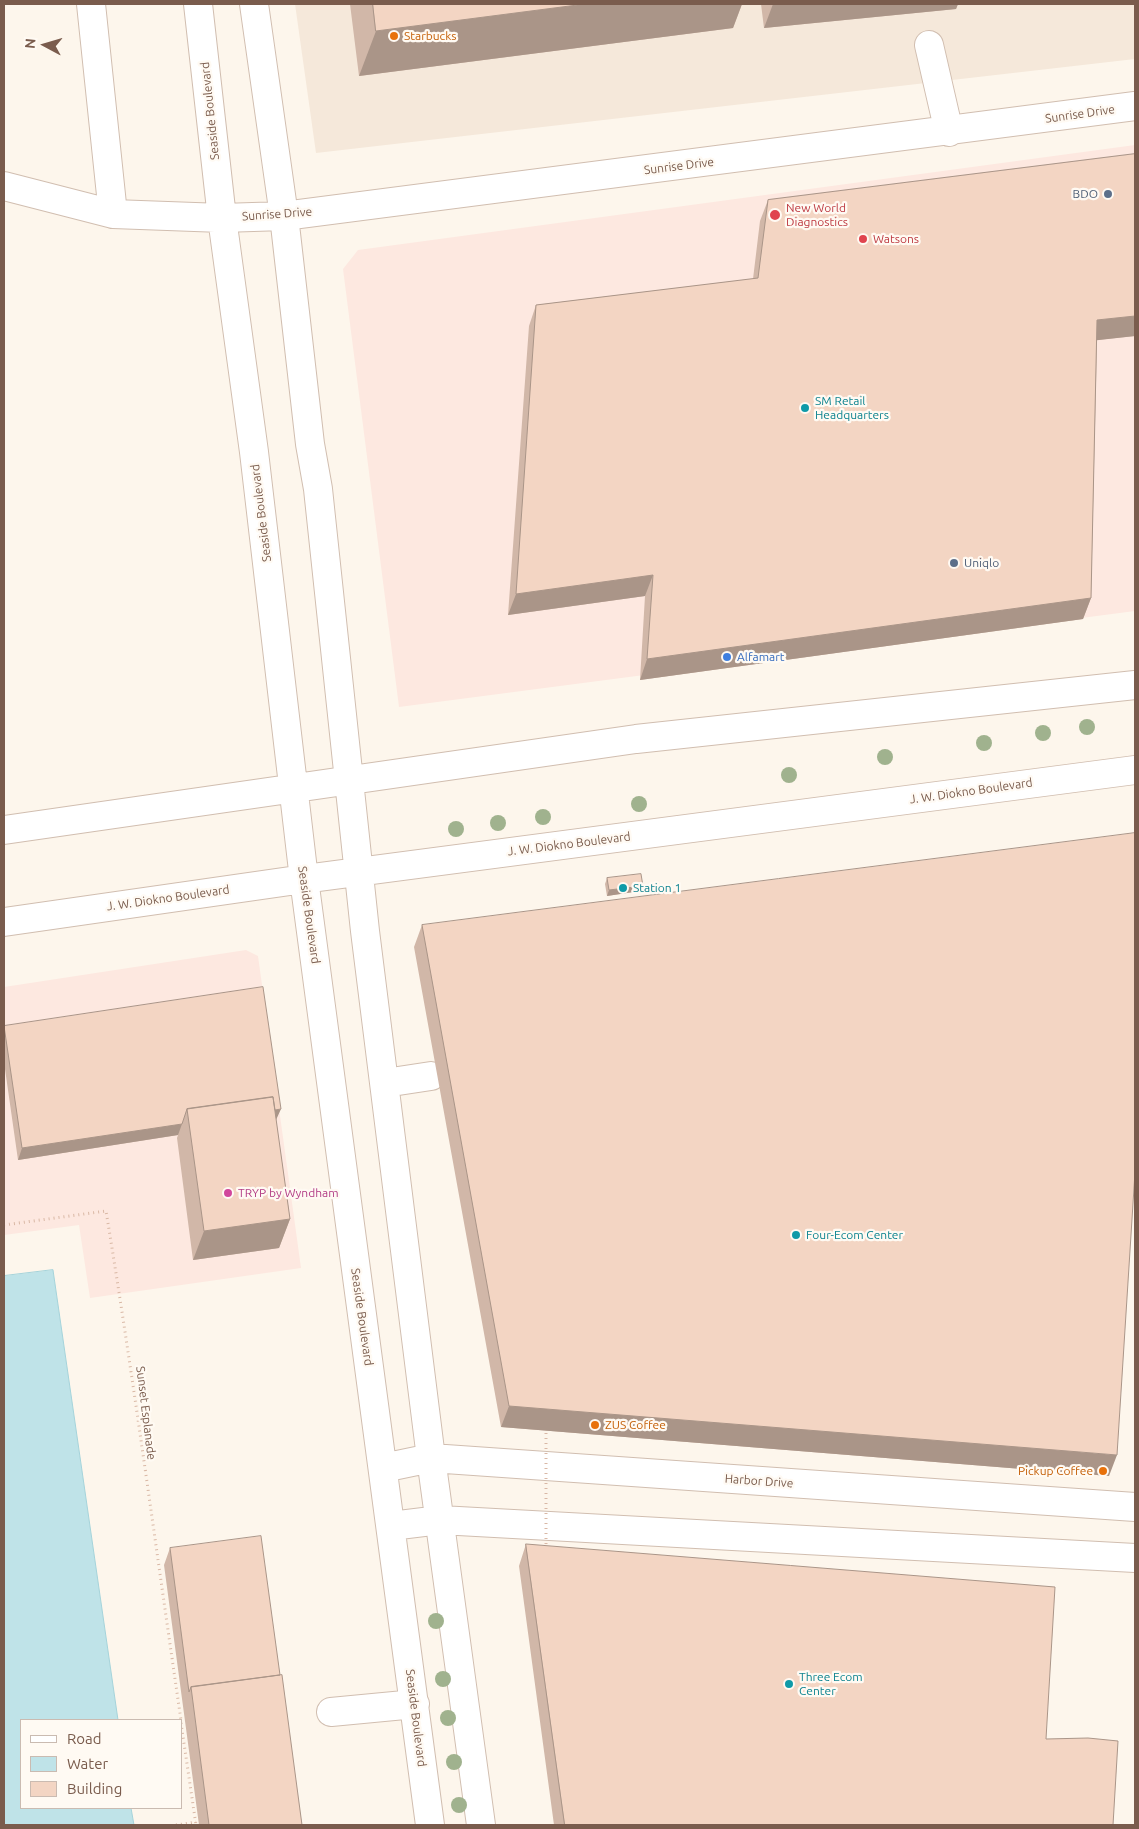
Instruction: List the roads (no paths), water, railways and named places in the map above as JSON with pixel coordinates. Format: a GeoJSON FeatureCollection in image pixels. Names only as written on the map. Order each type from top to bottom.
{"type":"FeatureCollection","features":[{"type":"Feature","properties":{"kind":"street"},"geometry":{"type":"LineString","coordinates":[[91,4],[113,214]]}},
{"type":"Feature","properties":{"kind":"street","name":"Seaside Boulevard"},"geometry":{"type":"LineString","coordinates":[[198,4],[222,218],[254,452],[304,879],[430,1825]]}},
{"type":"Feature","properties":{"kind":"street"},"geometry":{"type":"LineString","coordinates":[[254,4],[284,216],[310,444],[318,489],[349,781],[431,1458],[482,1825]]}},
{"type":"Feature","properties":{"kind":"street"},"geometry":{"type":"LineString","coordinates":[[929,45],[949,132]]}},
{"type":"Feature","properties":{"kind":"street","name":"Sunrise Drive"},"geometry":{"type":"LineString","coordinates":[[4,186],[113,214],[222,218],[284,216],[949,132],[1135,106]]}},
{"type":"Feature","properties":{"kind":"street"},"geometry":{"type":"LineString","coordinates":[[4,830],[636,739],[1135,685]]}},
{"type":"Feature","properties":{"kind":"street","name":"J. W. Diokno Boulevard"},"geometry":{"type":"LineString","coordinates":[[4,922],[360,871],[1135,770]]}},
{"type":"Feature","properties":{"kind":"street"},"geometry":{"type":"LineString","coordinates":[[385,1083],[431,1076]]}},
{"type":"Feature","properties":{"kind":"street","name":"Harbor Drive"},"geometry":{"type":"LineString","coordinates":[[383,1468],[431,1458],[1135,1507]]}},
{"type":"Feature","properties":{"kind":"street"},"geometry":{"type":"LineString","coordinates":[[391,1526],[440,1520],[1135,1558]]}},
{"type":"Feature","properties":{"kind":"street"},"geometry":{"type":"LineString","coordinates":[[331,1712],[415,1704]]}},
{"type":"Feature","properties":{"kind":"water"},"geometry":{"type":"Polygon","coordinates":[[[53,1270],[118,1719],[20,1719],[20,1809],[131,1809],[134,1825],[4,1825],[4,1276],[53,1270]]]}},
{"type":"Feature","properties":{"kind":"place","name":"Starbucks"},"geometry":{"type":"Point","coordinates":[394,36]}},
{"type":"Feature","properties":{"kind":"place","name":"BDO"},"geometry":{"type":"Point","coordinates":[1108,194]}},
{"type":"Feature","properties":{"kind":"place","name":"New World Diagnostics"},"geometry":{"type":"Point","coordinates":[775,215]}},
{"type":"Feature","properties":{"kind":"place","name":"Watsons"},"geometry":{"type":"Point","coordinates":[863,239]}},
{"type":"Feature","properties":{"kind":"place","name":"SM Retail Headquarters"},"geometry":{"type":"Point","coordinates":[805,408]}},
{"type":"Feature","properties":{"kind":"place","name":"Uniqlo"},"geometry":{"type":"Point","coordinates":[954,563]}},
{"type":"Feature","properties":{"kind":"place","name":"Alfamart"},"geometry":{"type":"Point","coordinates":[727,657]}},
{"type":"Feature","properties":{"kind":"place","name":"Station 1"},"geometry":{"type":"Point","coordinates":[623,888]}},
{"type":"Feature","properties":{"kind":"place","name":"TRYP by Wyndham"},"geometry":{"type":"Point","coordinates":[228,1193]}},
{"type":"Feature","properties":{"kind":"place","name":"Four-Ecom Center"},"geometry":{"type":"Point","coordinates":[796,1235]}},
{"type":"Feature","properties":{"kind":"place","name":"ZUS Coffee"},"geometry":{"type":"Point","coordinates":[595,1425]}},
{"type":"Feature","properties":{"kind":"place","name":"Pickup Coffee"},"geometry":{"type":"Point","coordinates":[1103,1471]}},
{"type":"Feature","properties":{"kind":"place","name":"Three Ecom Center"},"geometry":{"type":"Point","coordinates":[789,1684]}}]}
